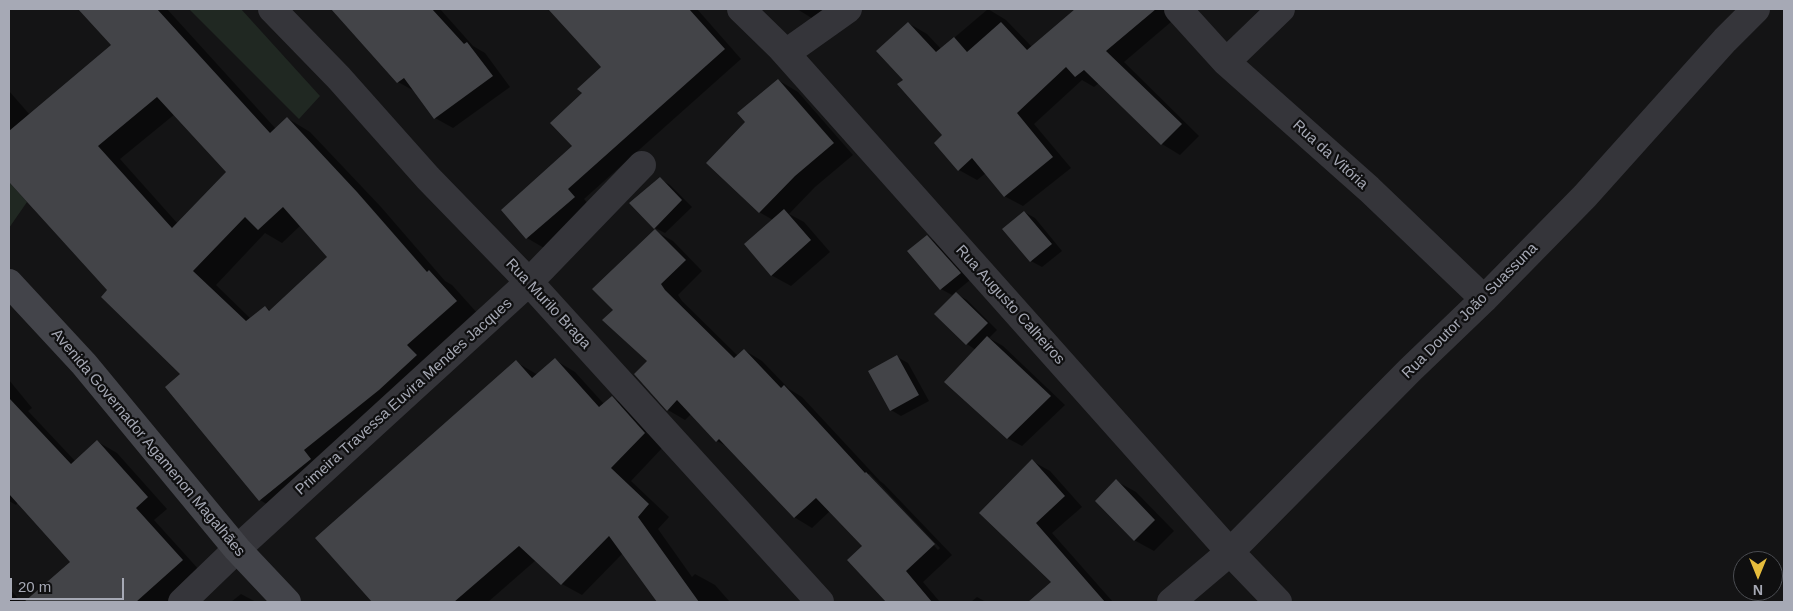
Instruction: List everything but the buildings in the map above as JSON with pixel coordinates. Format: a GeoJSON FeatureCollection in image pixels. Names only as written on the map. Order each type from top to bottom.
{"type":"FeatureCollection","features":[{"type":"Feature","properties":{"kind":"main road","name":"Avenida Governador Agamenon Magalhães"},"geometry":{"type":"LineString","coordinates":[[9,283],[84,364],[237,549],[286,602]]}},
{"type":"Feature","properties":{"kind":"street","name":"Rua Murilo Braga"},"geometry":{"type":"LineString","coordinates":[[272,9],[339,78],[428,178],[529,282],[820,602]]}},
{"type":"Feature","properties":{"kind":"street","name":"Rua Augusto Calheiros"},"geometry":{"type":"LineString","coordinates":[[741,9],[786,53],[1230,552],[1278,602]]}},
{"type":"Feature","properties":{"kind":"street"},"geometry":{"type":"LineString","coordinates":[[786,53],[848,9]]}},
{"type":"Feature","properties":{"kind":"street","name":"Rua da Vitória"},"geometry":{"type":"LineString","coordinates":[[1178,9],[1226,62],[1369,189],[1484,299]]}},
{"type":"Feature","properties":{"kind":"street"},"geometry":{"type":"LineString","coordinates":[[1226,62],[1281,9]]}},
{"type":"Feature","properties":{"kind":"street","name":"Rua Doutor João Suassuna"},"geometry":{"type":"LineString","coordinates":[[1172,602],[1230,552],[1410,370],[1484,299],[1585,196],[1718,48],[1756,9]]}},
{"type":"Feature","properties":{"kind":"street","name":"Primeira Travessa Euvira Mendes Jacques"},"geometry":{"type":"LineString","coordinates":[[182,602],[237,549],[529,282],[642,165]]}},
{"type":"Feature","properties":{"kind":"shaded area"},"geometry":{"type":"Polygon","coordinates":[[[189,9],[241,9],[320,96],[299,119],[189,9]]]}},
{"type":"Feature","properties":{"kind":"shaded area"},"geometry":{"type":"Polygon","coordinates":[[[9,182],[27,202],[9,228],[9,182]]]}}]}
